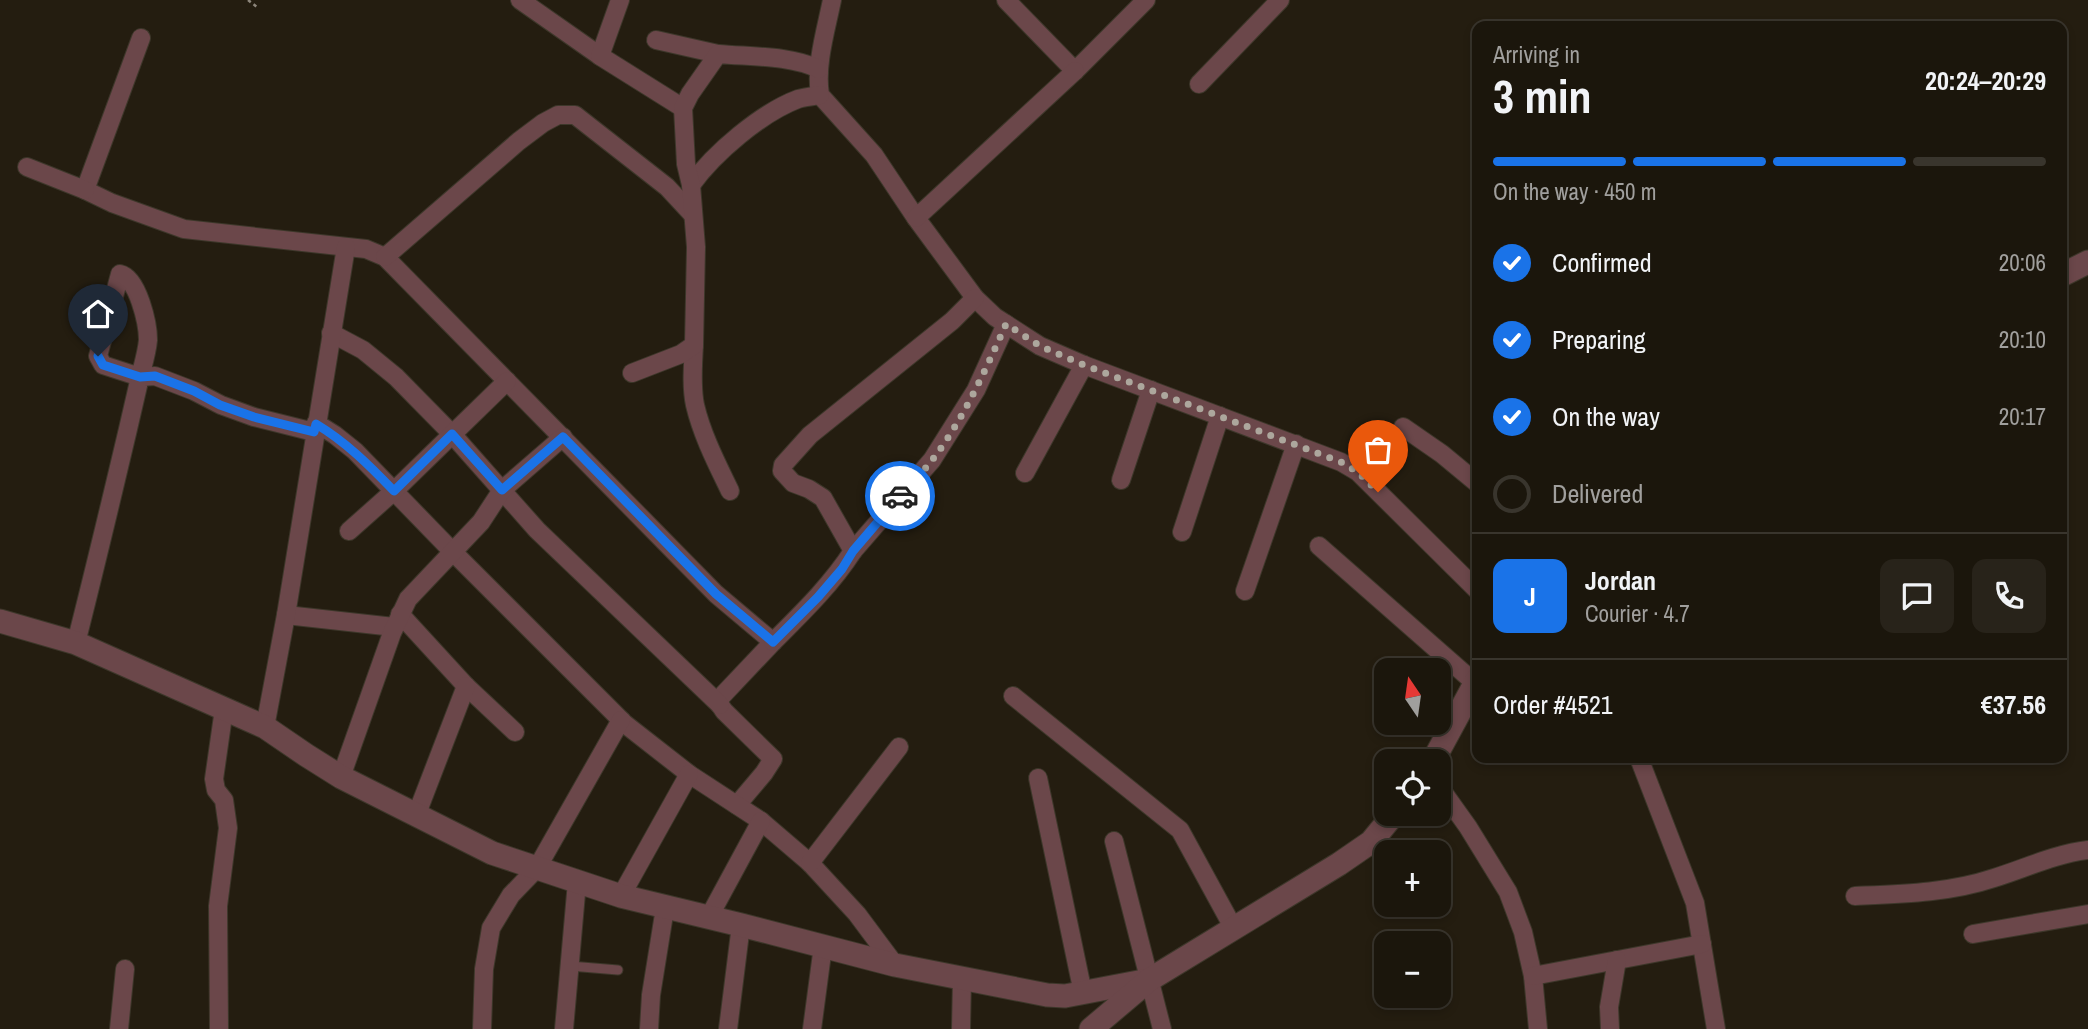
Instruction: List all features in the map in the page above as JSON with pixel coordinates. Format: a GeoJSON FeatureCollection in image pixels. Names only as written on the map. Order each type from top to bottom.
{"type":"FeatureCollection","features":[{"type":"Feature","properties":{"kind":"street"},"geometry":{"type":"LineString","coordinates":[[600,57],[620,0]]}},
{"type":"Feature","properties":{"kind":"street"},"geometry":{"type":"LineString","coordinates":[[832,0],[819,69],[820,95],[874,155],[975,298],[1006,324],[1040,346],[1341,462],[1358,472],[1472,585]]}},
{"type":"Feature","properties":{"kind":"street"},"geometry":{"type":"LineString","coordinates":[[916,218],[1075,71],[1146,0]]}},
{"type":"Feature","properties":{"kind":"street"},"geometry":{"type":"LineString","coordinates":[[1199,84],[1280,0]]}},
{"type":"Feature","properties":{"kind":"street"},"geometry":{"type":"LineString","coordinates":[[522,1],[600,57],[683,108]]}},
{"type":"Feature","properties":{"kind":"street"},"geometry":{"type":"LineString","coordinates":[[1014,3],[1075,71]]}},
{"type":"Feature","properties":{"kind":"street"},"geometry":{"type":"LineString","coordinates":[[85,190],[141,38]]}},
{"type":"Feature","properties":{"kind":"street"},"geometry":{"type":"LineString","coordinates":[[656,40],[718,54],[790,60],[819,69]]}},
{"type":"Feature","properties":{"kind":"street"},"geometry":{"type":"LineString","coordinates":[[718,54],[683,108],[686,164],[691,185],[696,247],[693,379],[695,405],[710,448],[730,491]]}},
{"type":"Feature","properties":{"kind":"street"},"geometry":{"type":"LineString","coordinates":[[691,185],[703,168],[745,131],[786,105],[801,98],[820,95]]}},
{"type":"Feature","properties":{"kind":"street"},"geometry":{"type":"LineString","coordinates":[[385,257],[519,141],[543,122],[558,115],[575,116],[667,187],[693,215]]}},
{"type":"Feature","properties":{"kind":"street"},"geometry":{"type":"LineString","coordinates":[[27,167],[111,203],[184,229],[366,249],[385,257],[716,594],[773,642]]}},
{"type":"Feature","properties":{"kind":"street"},"geometry":{"type":"LineString","coordinates":[[265,727],[346,247]]}},
{"type":"Feature","properties":{"kind":"street"},"geometry":{"type":"LineString","coordinates":[[2067,270],[2088,262]]}},
{"type":"Feature","properties":{"kind":"street"},"geometry":{"type":"LineString","coordinates":[[76,643],[140,377],[148,336],[132,282],[120,274],[98,356],[103,365],[140,377],[155,376],[254,417],[315,428],[335,435],[355,451],[621,720],[689,774],[761,821],[810,863],[857,914],[895,965]]}},
{"type":"Feature","properties":{"kind":"street"},"geometry":{"type":"LineString","coordinates":[[853,551],[823,498],[793,483],[782,471],[783,465],[810,435],[952,321],[975,298]]}},
{"type":"Feature","properties":{"kind":"street"},"geometry":{"type":"LineString","coordinates":[[720,705],[720,698],[818,597],[939,449],[976,390],[1006,324]]}},
{"type":"Feature","properties":{"kind":"street"},"geometry":{"type":"LineString","coordinates":[[331,333],[381,363],[452,434],[537,530],[773,759],[737,805]]}},
{"type":"Feature","properties":{"kind":"street"},"geometry":{"type":"LineString","coordinates":[[632,373],[681,354],[694,345]]}},
{"type":"Feature","properties":{"kind":"street"},"geometry":{"type":"LineString","coordinates":[[1025,473],[1084,365]]}},
{"type":"Feature","properties":{"kind":"street"},"geometry":{"type":"LineString","coordinates":[[349,531],[507,381]]}},
{"type":"Feature","properties":{"kind":"street"},"geometry":{"type":"LineString","coordinates":[[1121,480],[1152,390]]}},
{"type":"Feature","properties":{"kind":"street"},"geometry":{"type":"LineString","coordinates":[[1182,532],[1220,416]]}},
{"type":"Feature","properties":{"kind":"street"},"geometry":{"type":"LineString","coordinates":[[1403,427],[1472,478]]}},
{"type":"Feature","properties":{"kind":"street"},"geometry":{"type":"LineString","coordinates":[[341,776],[397,621],[408,598],[481,522],[502,490],[563,437]]}},
{"type":"Feature","properties":{"kind":"street"},"geometry":{"type":"LineString","coordinates":[[1245,591],[1296,444]]}},
{"type":"Feature","properties":{"kind":"street"},"geometry":{"type":"LineString","coordinates":[[1319,546],[1472,679]]}},
{"type":"Feature","properties":{"kind":"street"},"geometry":{"type":"LineString","coordinates":[[286,615],[397,621],[515,732]]}},
{"type":"Feature","properties":{"kind":"street"},"geometry":{"type":"LineString","coordinates":[[0,621],[76,643],[265,727],[341,776],[492,853],[621,896],[895,965],[1047,995],[1065,996],[1149,980]]}},
{"type":"Feature","properties":{"kind":"street"},"geometry":{"type":"LineString","coordinates":[[416,816],[466,686]]}},
{"type":"Feature","properties":{"kind":"street"},"geometry":{"type":"LineString","coordinates":[[1440,749],[1472,689]]}},
{"type":"Feature","properties":{"kind":"street"},"geometry":{"type":"LineString","coordinates":[[1013,696],[1181,830],[1234,929]]}},
{"type":"Feature","properties":{"kind":"street"},"geometry":{"type":"LineString","coordinates":[[219,1029],[218,906],[228,828],[224,800],[216,790],[214,779],[224,709]]}},
{"type":"Feature","properties":{"kind":"street"},"geometry":{"type":"LineString","coordinates":[[482,1029],[484,969],[491,929],[511,895],[537,868],[621,720]]}},
{"type":"Feature","properties":{"kind":"street"},"geometry":{"type":"LineString","coordinates":[[810,863],[900,747]]}},
{"type":"Feature","properties":{"kind":"street"},"geometry":{"type":"LineString","coordinates":[[1641,763],[1695,903],[1716,1029]]}},
{"type":"Feature","properties":{"kind":"street"},"geometry":{"type":"LineString","coordinates":[[621,896],[689,774]]}},
{"type":"Feature","properties":{"kind":"street"},"geometry":{"type":"LineString","coordinates":[[1038,778],[1083,993]]}},
{"type":"Feature","properties":{"kind":"street"},"geometry":{"type":"LineString","coordinates":[[1451,803],[1508,892],[1523,932],[1532,976],[1538,1029]]}},
{"type":"Feature","properties":{"kind":"street"},"geometry":{"type":"LineString","coordinates":[[709,917],[761,821]]}},
{"type":"Feature","properties":{"kind":"street"},"geometry":{"type":"LineString","coordinates":[[1091,1029],[1149,980],[1339,864],[1371,842],[1384,826]]}},
{"type":"Feature","properties":{"kind":"street"},"geometry":{"type":"LineString","coordinates":[[1114,841],[1162,1029]]}},
{"type":"Feature","properties":{"kind":"street"},"geometry":{"type":"LineString","coordinates":[[1855,897],[1939,891],[2088,850]]}},
{"type":"Feature","properties":{"kind":"street"},"geometry":{"type":"LineString","coordinates":[[564,1029],[577,881]]}},
{"type":"Feature","properties":{"kind":"street"},"geometry":{"type":"LineString","coordinates":[[649,1029],[651,995],[665,908]]}},
{"type":"Feature","properties":{"kind":"street"},"geometry":{"type":"LineString","coordinates":[[1973,934],[2088,914]]}},
{"type":"Feature","properties":{"kind":"street"},"geometry":{"type":"LineString","coordinates":[[728,1029],[741,925]]}},
{"type":"Feature","properties":{"kind":"street"},"geometry":{"type":"LineString","coordinates":[[1532,976],[1702,944]]}},
{"type":"Feature","properties":{"kind":"street"},"geometry":{"type":"LineString","coordinates":[[812,1029],[823,946]]}},
{"type":"Feature","properties":{"kind":"street"},"geometry":{"type":"LineString","coordinates":[[1611,1029],[1609,1007],[1617,960]]}},
{"type":"Feature","properties":{"kind":"street"},"geometry":{"type":"LineString","coordinates":[[119,1029],[125,969]]}},
{"type":"Feature","properties":{"kind":"street"},"geometry":{"type":"LineString","coordinates":[[961,1029],[962,979]]}},
{"type":"Feature","properties":{"kind":"lane"},"geometry":{"type":"LineString","coordinates":[[570,966],[618,970]]}},
{"type":"Feature","properties":{"kind":"path"},"geometry":{"type":"LineString","coordinates":[[248,0],[257,7]]}},
{"type":"Feature","properties":{"kind":"way so far"},"geometry":{"type":"LineString","coordinates":[[900,496],[932,460],[954,428],[976,390],[1006,324],[1040,346],[1084,365],[1326,455],[1358,472],[1378,492]]}},
{"type":"Feature","properties":{"kind":"route"},"geometry":{"type":"LineString","coordinates":[[98,356],[103,365],[140,377],[155,376],[254,417],[314,432],[316,424],[355,451],[394,491],[452,434],[502,490],[563,437],[716,594],[773,642],[818,597],[900,496]]}}]}
